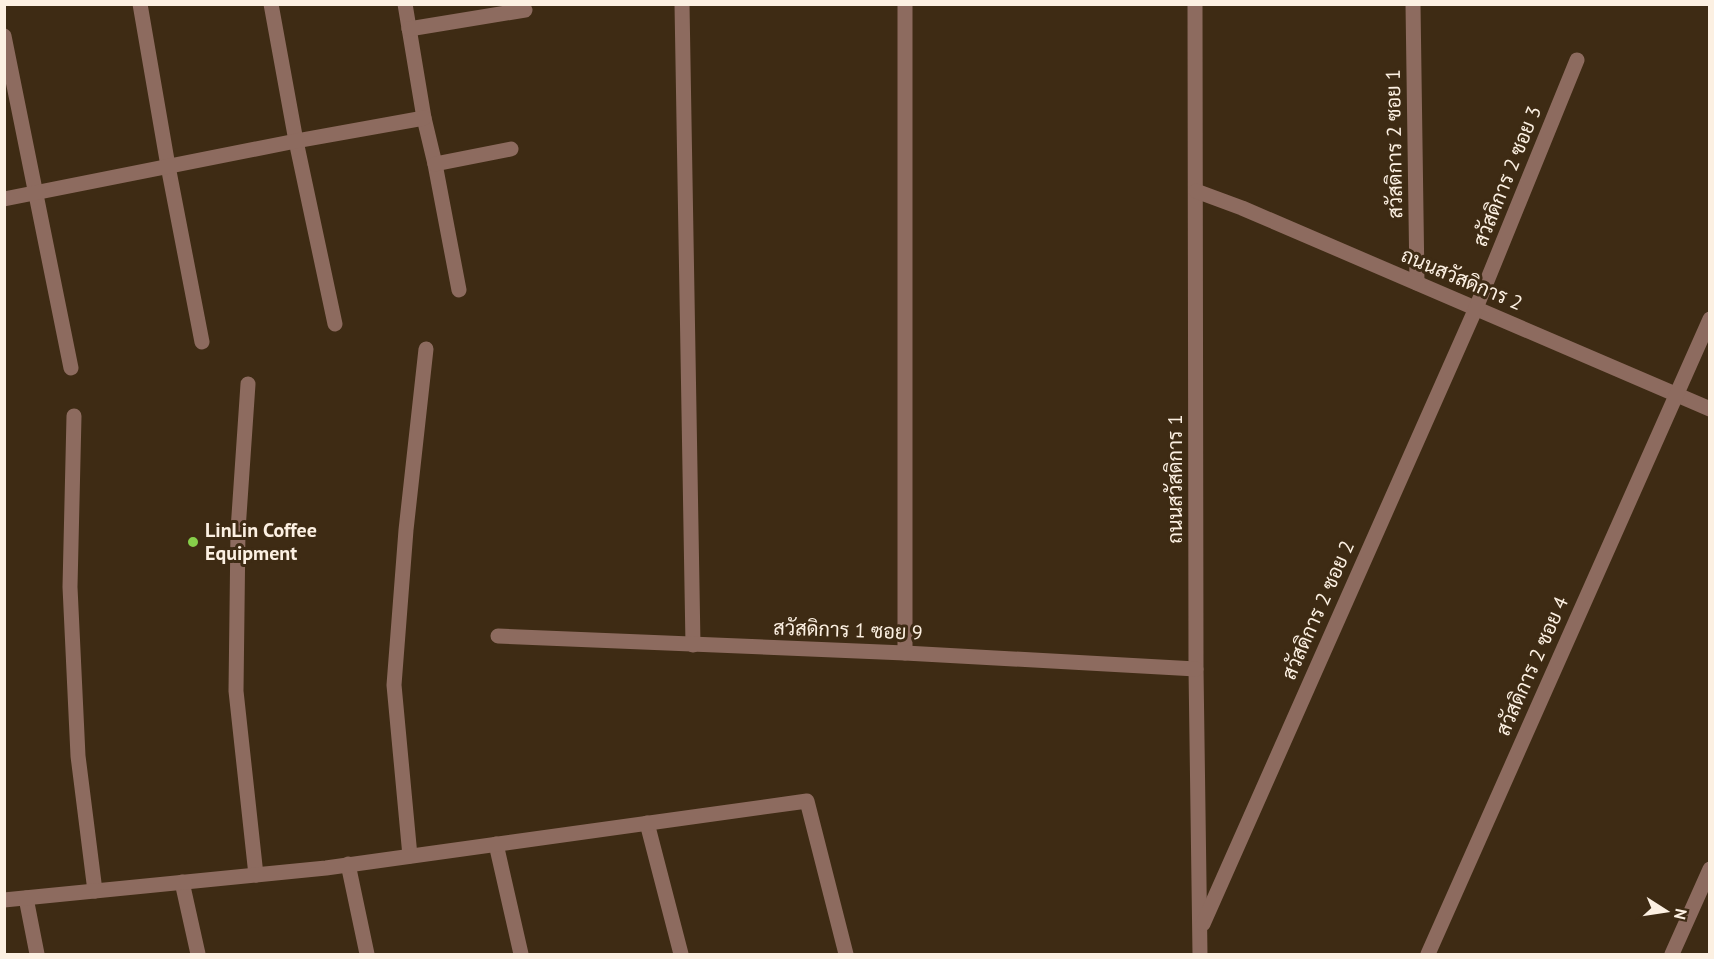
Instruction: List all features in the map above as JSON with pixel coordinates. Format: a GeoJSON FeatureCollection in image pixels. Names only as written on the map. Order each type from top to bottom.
{"type":"FeatureCollection","features":[{"type":"Feature","properties":{"kind":"street"},"geometry":{"type":"LineString","coordinates":[[140,4],[202,342]]}},
{"type":"Feature","properties":{"kind":"street"},"geometry":{"type":"LineString","coordinates":[[271,4],[296,141],[335,324]]}},
{"type":"Feature","properties":{"kind":"street"},"geometry":{"type":"LineString","coordinates":[[405,4],[424,118],[459,290]]}},
{"type":"Feature","properties":{"kind":"street"},"geometry":{"type":"LineString","coordinates":[[682,4],[693,645]]}},
{"type":"Feature","properties":{"kind":"street"},"geometry":{"type":"LineString","coordinates":[[905,4],[905,653]]}},
{"type":"Feature","properties":{"kind":"street","name":"ถนนสวัสดิการ 1"},"geometry":{"type":"LineString","coordinates":[[1194,4],[1196,669],[1200,954]]}},
{"type":"Feature","properties":{"kind":"street","name":"สวัสดิการ 2 ซอย 1"},"geometry":{"type":"LineString","coordinates":[[1413,4],[1417,283]]}},
{"type":"Feature","properties":{"kind":"street"},"geometry":{"type":"LineString","coordinates":[[409,29],[525,10]]}},
{"type":"Feature","properties":{"kind":"street"},"geometry":{"type":"LineString","coordinates":[[4,36],[71,368]]}},
{"type":"Feature","properties":{"kind":"street","name":"สวัสดิการ 2 ซอย 3"},"geometry":{"type":"LineString","coordinates":[[1476,308],[1577,60]]}},
{"type":"Feature","properties":{"kind":"street"},"geometry":{"type":"LineString","coordinates":[[4,199],[424,118]]}},
{"type":"Feature","properties":{"kind":"street"},"geometry":{"type":"LineString","coordinates":[[435,164],[511,149]]}},
{"type":"Feature","properties":{"kind":"street","name":"ถนนสวัสดิการ 2"},"geometry":{"type":"LineString","coordinates":[[1196,191],[1242,208],[1710,409]]}},
{"type":"Feature","properties":{"kind":"street","name":"สวัสดิการ 2 ซอย 2"},"geometry":{"type":"LineString","coordinates":[[1200,930],[1476,308]]}},
{"type":"Feature","properties":{"kind":"street","name":"สวัสดิการ 2 ซอย 4"},"geometry":{"type":"LineString","coordinates":[[1428,954],[1710,319]]}},
{"type":"Feature","properties":{"kind":"street"},"geometry":{"type":"LineString","coordinates":[[410,856],[394,685],[406,530],[426,349]]}},
{"type":"Feature","properties":{"kind":"street"},"geometry":{"type":"LineString","coordinates":[[248,384],[238,530],[236,691],[256,875]]}},
{"type":"Feature","properties":{"kind":"street"},"geometry":{"type":"LineString","coordinates":[[74,416],[70,587],[78,756],[95,891]]}},
{"type":"Feature","properties":{"kind":"street","name":"สวัสดิการ 1 ซอย 9"},"geometry":{"type":"LineString","coordinates":[[498,636],[905,653],[1196,669]]}},
{"type":"Feature","properties":{"kind":"street"},"geometry":{"type":"LineString","coordinates":[[4,900],[348,864],[807,801],[846,954]]}},
{"type":"Feature","properties":{"kind":"street"},"geometry":{"type":"LineString","coordinates":[[647,823],[681,954]]}},
{"type":"Feature","properties":{"kind":"street"},"geometry":{"type":"LineString","coordinates":[[496,844],[521,954]]}},
{"type":"Feature","properties":{"kind":"street"},"geometry":{"type":"LineString","coordinates":[[348,864],[367,954]]}},
{"type":"Feature","properties":{"kind":"street"},"geometry":{"type":"LineString","coordinates":[[1672,954],[1710,869]]}},
{"type":"Feature","properties":{"kind":"street"},"geometry":{"type":"LineString","coordinates":[[182,882],[198,954]]}},
{"type":"Feature","properties":{"kind":"street"},"geometry":{"type":"LineString","coordinates":[[26,898],[37,954]]}},
{"type":"Feature","properties":{"kind":"place","name":"LinLin Coffee Equipment"},"geometry":{"type":"Point","coordinates":[193,542]}}]}
